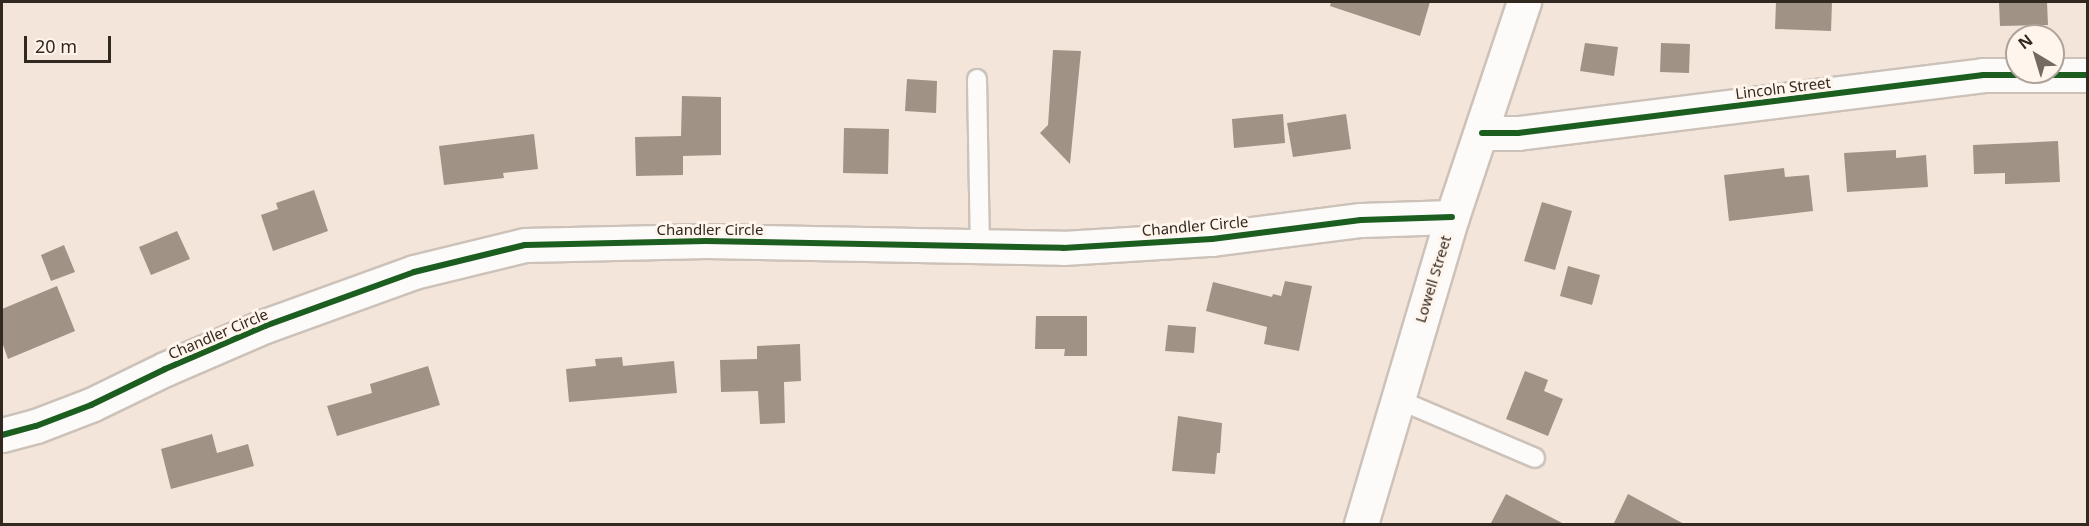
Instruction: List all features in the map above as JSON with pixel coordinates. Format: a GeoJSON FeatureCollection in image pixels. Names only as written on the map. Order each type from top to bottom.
{"type":"FeatureCollection","features":[{"type":"Feature","properties":{"kind":"street","name":"Lowell Street"},"geometry":{"type":"LineString","coordinates":[[1361,525],[1452,217],[1524,2]]}},
{"type":"Feature","properties":{"kind":"street","name":"Lincoln Street"},"geometry":{"type":"LineString","coordinates":[[1482,133],[1509,134],[1555,129],[1983,75],[2088,75]]}},
{"type":"Feature","properties":{"kind":"street","name":"Chandler Circle"},"geometry":{"type":"LineString","coordinates":[[2,435],[36,426],[91,405],[165,369],[265,326],[414,272],[525,245],[706,241],[1063,248],[1212,239],[1361,220],[1452,217]]}},
{"type":"Feature","properties":{"kind":"lane"},"geometry":{"type":"LineString","coordinates":[[977,79],[980,246]]}},
{"type":"Feature","properties":{"kind":"lane"},"geometry":{"type":"LineString","coordinates":[[1397,399],[1535,458]]}},
{"type":"Feature","properties":{"kind":"building"},"geometry":{"type":"Polygon","coordinates":[[[1331,2],[1430,2],[1420,36],[1330,6],[1331,2]]]}},
{"type":"Feature","properties":{"kind":"building"},"geometry":{"type":"Polygon","coordinates":[[[1776,2],[1832,2],[1831,31],[1775,29],[1776,2]]]}},
{"type":"Feature","properties":{"kind":"building"},"geometry":{"type":"Polygon","coordinates":[[[1999,2],[2047,2],[2048,24],[2000,26],[1999,2]]]}},
{"type":"Feature","properties":{"kind":"building"},"geometry":{"type":"Polygon","coordinates":[[[1585,43],[1618,47],[1614,76],[1580,71],[1585,43]]]}},
{"type":"Feature","properties":{"kind":"building"},"geometry":{"type":"Polygon","coordinates":[[[1661,43],[1690,44],[1689,73],[1660,72],[1661,43]]]}},
{"type":"Feature","properties":{"kind":"building"},"geometry":{"type":"Polygon","coordinates":[[[1053,50],[1081,51],[1070,164],[1040,133],[1048,125],[1053,50]]]}},
{"type":"Feature","properties":{"kind":"building"},"geometry":{"type":"Polygon","coordinates":[[[907,79],[937,81],[936,113],[905,111],[907,79]]]}},
{"type":"Feature","properties":{"kind":"building"},"geometry":{"type":"Polygon","coordinates":[[[682,96],[721,97],[721,155],[683,156],[683,175],[636,176],[635,137],[681,136],[682,96]]]}},
{"type":"Feature","properties":{"kind":"building"},"geometry":{"type":"Polygon","coordinates":[[[1283,114],[1285,143],[1234,148],[1232,119],[1283,114]]]}},
{"type":"Feature","properties":{"kind":"building"},"geometry":{"type":"Polygon","coordinates":[[[1346,114],[1351,149],[1293,157],[1287,123],[1346,114]]]}},
{"type":"Feature","properties":{"kind":"building"},"geometry":{"type":"Polygon","coordinates":[[[844,128],[889,129],[888,174],[843,173],[844,128]]]}},
{"type":"Feature","properties":{"kind":"building"},"geometry":{"type":"Polygon","coordinates":[[[534,134],[538,169],[503,173],[504,178],[444,185],[439,146],[534,134]]]}},
{"type":"Feature","properties":{"kind":"building"},"geometry":{"type":"Polygon","coordinates":[[[2058,141],[2060,182],[2005,184],[2005,173],[1974,174],[1973,145],[2058,141]]]}},
{"type":"Feature","properties":{"kind":"building"},"geometry":{"type":"Polygon","coordinates":[[[1896,150],[1896,158],[1926,155],[1928,187],[1847,192],[1844,153],[1896,150]]]}},
{"type":"Feature","properties":{"kind":"building"},"geometry":{"type":"Polygon","coordinates":[[[1784,168],[1785,177],[1809,175],[1813,211],[1729,221],[1724,175],[1784,168]]]}},
{"type":"Feature","properties":{"kind":"building"},"geometry":{"type":"Polygon","coordinates":[[[314,190],[328,231],[273,251],[261,215],[278,209],[276,203],[314,190]]]}},
{"type":"Feature","properties":{"kind":"building"},"geometry":{"type":"Polygon","coordinates":[[[1542,202],[1572,211],[1555,270],[1524,261],[1542,202]]]}},
{"type":"Feature","properties":{"kind":"building"},"geometry":{"type":"Polygon","coordinates":[[[177,231],[190,259],[151,275],[139,247],[177,231]]]}},
{"type":"Feature","properties":{"kind":"building"},"geometry":{"type":"Polygon","coordinates":[[[64,245],[75,272],[51,281],[41,255],[64,245]]]}},
{"type":"Feature","properties":{"kind":"building"},"geometry":{"type":"Polygon","coordinates":[[[1568,266],[1600,275],[1592,305],[1560,296],[1568,266]]]}},
{"type":"Feature","properties":{"kind":"building"},"geometry":{"type":"Polygon","coordinates":[[[1285,281],[1312,286],[1299,351],[1264,344],[1267,327],[1206,311],[1213,282],[1272,297],[1273,294],[1281,296],[1285,281]]]}},
{"type":"Feature","properties":{"kind":"building"},"geometry":{"type":"Polygon","coordinates":[[[57,286],[75,331],[8,359],[2,342],[2,309],[57,286]]]}},
{"type":"Feature","properties":{"kind":"building"},"geometry":{"type":"Polygon","coordinates":[[[1036,316],[1087,316],[1087,356],[1064,356],[1065,349],[1035,349],[1036,316]]]}},
{"type":"Feature","properties":{"kind":"building"},"geometry":{"type":"Polygon","coordinates":[[[1168,325],[1196,327],[1194,353],[1165,351],[1168,325]]]}},
{"type":"Feature","properties":{"kind":"building"},"geometry":{"type":"Polygon","coordinates":[[[800,344],[801,381],[784,382],[785,423],[760,424],[758,391],[721,392],[720,360],[757,359],[757,346],[800,344]]]}},
{"type":"Feature","properties":{"kind":"building"},"geometry":{"type":"Polygon","coordinates":[[[622,357],[623,366],[674,361],[677,393],[569,402],[566,369],[596,366],[595,359],[622,357]]]}},
{"type":"Feature","properties":{"kind":"building"},"geometry":{"type":"Polygon","coordinates":[[[428,366],[440,405],[337,436],[327,406],[372,393],[370,384],[428,366]]]}},
{"type":"Feature","properties":{"kind":"building"},"geometry":{"type":"Polygon","coordinates":[[[1525,371],[1548,380],[1544,391],[1563,399],[1548,436],[1506,419],[1525,371]]]}},
{"type":"Feature","properties":{"kind":"building"},"geometry":{"type":"Polygon","coordinates":[[[1178,416],[1222,423],[1220,453],[1217,453],[1215,474],[1172,471],[1178,416]]]}},
{"type":"Feature","properties":{"kind":"building"},"geometry":{"type":"Polygon","coordinates":[[[212,434],[217,453],[248,444],[254,466],[171,489],[161,449],[212,434]]]}},
{"type":"Feature","properties":{"kind":"building"},"geometry":{"type":"Polygon","coordinates":[[[1506,494],[1566,525],[1490,525],[1506,494]]]}},
{"type":"Feature","properties":{"kind":"building"},"geometry":{"type":"Polygon","coordinates":[[[1628,494],[1686,525],[1613,525],[1628,494]]]}},
{"type":"Feature","properties":{"kind":"cycle path"},"geometry":{"type":"LineString","coordinates":[[1482,133],[1518,133],[1983,75],[2088,75]]}},
{"type":"Feature","properties":{"kind":"cycle path"},"geometry":{"type":"LineString","coordinates":[[2,435],[36,426],[91,405],[165,369],[265,326],[414,272],[525,245],[706,241],[1063,248],[1212,239],[1361,220],[1452,217]]}}]}
